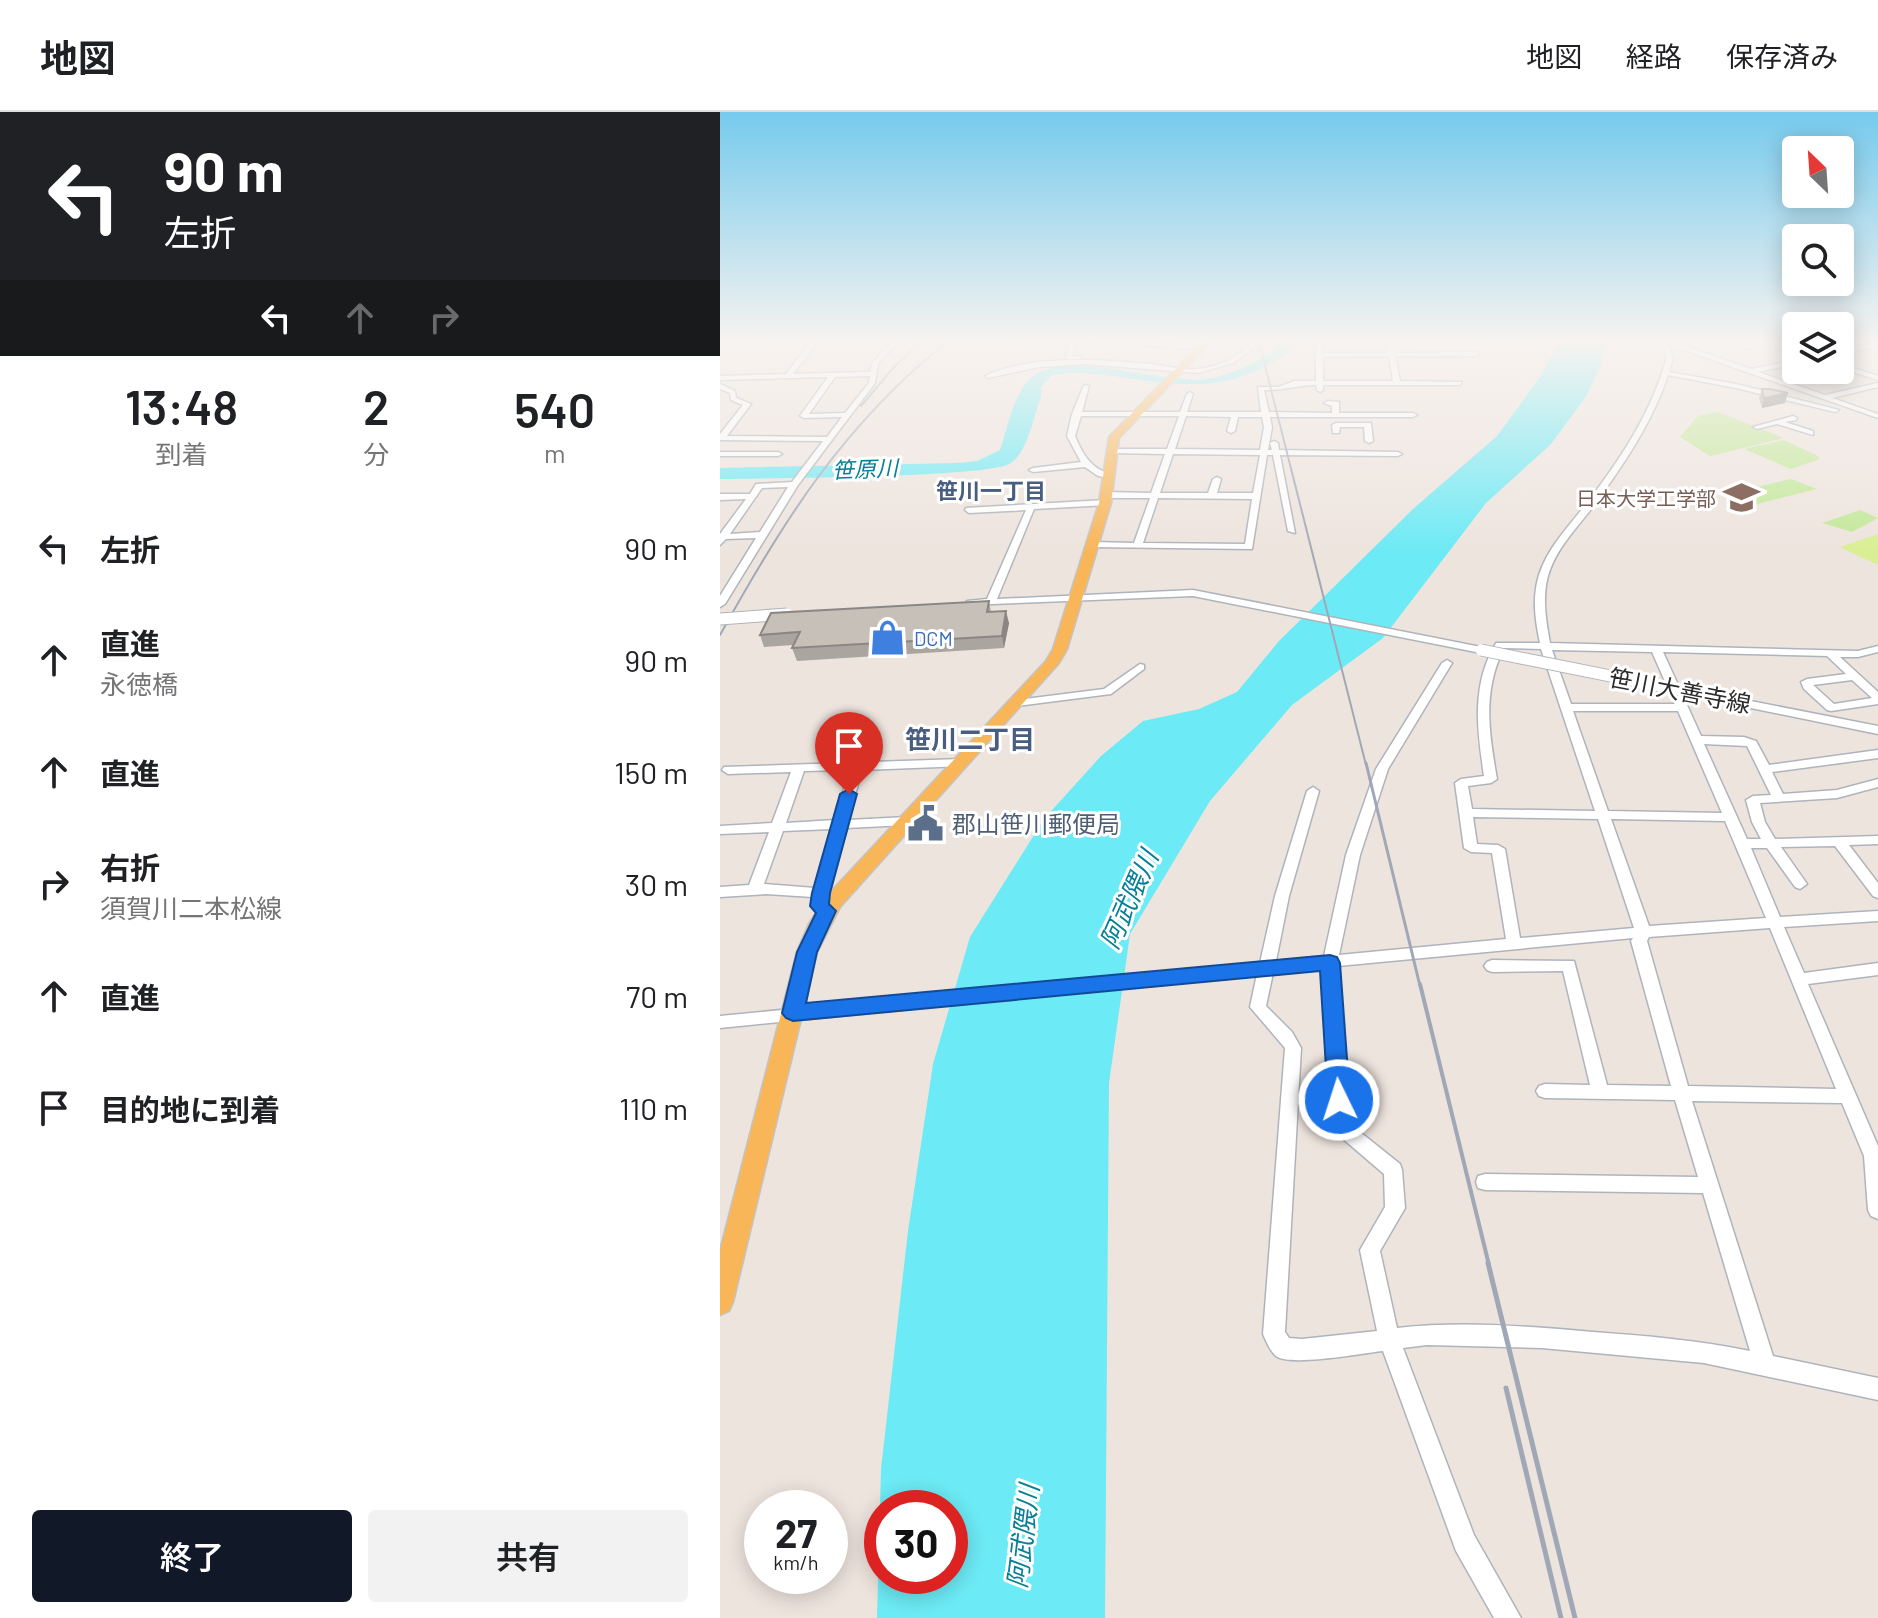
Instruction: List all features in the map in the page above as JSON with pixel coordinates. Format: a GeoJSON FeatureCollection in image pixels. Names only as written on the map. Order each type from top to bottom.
{"type":"FeatureCollection","features":[{"type":"Feature","properties":{"kind":"main road"},"geometry":{"type":"LineString","coordinates":[[720,1302],[807,952],[826,911],[1017,703],[1060,649],[1105,499],[1114,437],[1137,412]]}},
{"type":"Feature","properties":{"kind":"street"},"geometry":{"type":"LineString","coordinates":[[740,412],[721,438],[828,439]]}},
{"type":"Feature","properties":{"kind":"street"},"geometry":{"type":"LineString","coordinates":[[807,412],[804,416],[846,415]]}},
{"type":"Feature","properties":{"kind":"street"},"geometry":{"type":"LineString","coordinates":[[720,604],[794,483],[848,412]]}},
{"type":"Feature","properties":{"kind":"street"},"geometry":{"type":"LineString","coordinates":[[1647,412],[1616,469],[1557,547],[1541,585],[1540,616],[1546,647],[1643,933],[1639,941],[1681,1092],[1765,1364]]}},
{"type":"Feature","properties":{"kind":"street"},"geometry":{"type":"LineString","coordinates":[[1757,427],[1806,412]]}},
{"type":"Feature","properties":{"kind":"street"},"geometry":{"type":"LineString","coordinates":[[1847,412],[1878,419]]}},
{"type":"Feature","properties":{"kind":"street"},"geometry":{"type":"LineString","coordinates":[[1108,476],[1097,474],[1071,436],[1076,414],[1413,415]]}},
{"type":"Feature","properties":{"kind":"street"},"geometry":{"type":"LineString","coordinates":[[1137,546],[1182,415]]}},
{"type":"Feature","properties":{"kind":"street"},"geometry":{"type":"LineString","coordinates":[[1212,428],[1216,415]]}},
{"type":"Feature","properties":{"kind":"street"},"geometry":{"type":"LineString","coordinates":[[1231,431],[1233,415]]}},
{"type":"Feature","properties":{"kind":"street"},"geometry":{"type":"LineString","coordinates":[[1093,545],[1249,547],[1268,429],[1267,415]]}},
{"type":"Feature","properties":{"kind":"street"},"geometry":{"type":"LineString","coordinates":[[1352,415],[1353,425]]}},
{"type":"Feature","properties":{"kind":"street"},"geometry":{"type":"LineString","coordinates":[[1777,422],[1810,433]]}},
{"type":"Feature","properties":{"kind":"street"},"geometry":{"type":"LineString","coordinates":[[720,425],[731,424]]}},
{"type":"Feature","properties":{"kind":"street"},"geometry":{"type":"LineString","coordinates":[[1336,431],[1336,425],[1368,425],[1369,441]]}},
{"type":"Feature","properties":{"kind":"street"},"geometry":{"type":"LineString","coordinates":[[1268,429],[1272,432],[1292,531]]}},
{"type":"Feature","properties":{"kind":"street"},"geometry":{"type":"LineString","coordinates":[[720,454],[775,458],[790,438]]}},
{"type":"Feature","properties":{"kind":"street"},"geometry":{"type":"LineString","coordinates":[[1111,451],[1275,452],[1335,457],[1357,452],[1398,454]]}},
{"type":"Feature","properties":{"kind":"street"},"geometry":{"type":"LineString","coordinates":[[1357,452],[1357,465]]}},
{"type":"Feature","properties":{"kind":"street"},"geometry":{"type":"LineString","coordinates":[[1033,470],[1088,464]]}},
{"type":"Feature","properties":{"kind":"street"},"geometry":{"type":"LineString","coordinates":[[1212,495],[1217,479]]}},
{"type":"Feature","properties":{"kind":"street"},"geometry":{"type":"LineString","coordinates":[[721,539],[759,486],[794,483]]}},
{"type":"Feature","properties":{"kind":"street"},"geometry":{"type":"LineString","coordinates":[[969,510],[1154,495],[1256,496]]}},
{"type":"Feature","properties":{"kind":"street"},"geometry":{"type":"LineString","coordinates":[[720,497],[752,496]]}},
{"type":"Feature","properties":{"kind":"street"},"geometry":{"type":"LineString","coordinates":[[991,601],[1031,507]]}},
{"type":"Feature","properties":{"kind":"street"},"geometry":{"type":"LineString","coordinates":[[721,539],[763,535]]}},
{"type":"Feature","properties":{"kind":"street","name":"笹川大善寺線"},"geometry":{"type":"LineString","coordinates":[[1075,597],[1161,592],[1207,594],[1878,730]]}},
{"type":"Feature","properties":{"kind":"street"},"geometry":{"type":"LineString","coordinates":[[1075,597],[960,605],[991,601],[1075,597]]}},
{"type":"Feature","properties":{"kind":"street"},"geometry":{"type":"LineString","coordinates":[[720,620],[795,615]]}},
{"type":"Feature","properties":{"kind":"street"},"geometry":{"type":"LineString","coordinates":[[1514,944],[1498,849],[1471,848],[1461,783],[1491,779],[1482,715],[1488,664],[1500,645],[1831,654],[1858,654],[1878,649]]}},
{"type":"Feature","properties":{"kind":"street"},"geometry":{"type":"LineString","coordinates":[[1657,651],[1875,1156],[1878,1210]]}},
{"type":"Feature","properties":{"kind":"street"},"geometry":{"type":"LineString","coordinates":[[1831,654],[1878,700]]}},
{"type":"Feature","properties":{"kind":"street"},"geometry":{"type":"LineString","coordinates":[[1447,663],[1382,769],[1353,855],[1330,963],[1341,1127],[1393,1170],[1395,1208],[1370,1250],[1389,1339],[1465,1542],[1508,1618]]}},
{"type":"Feature","properties":{"kind":"street"},"geometry":{"type":"LineString","coordinates":[[1017,703],[1107,692],[1140,667]]}},
{"type":"Feature","properties":{"kind":"street"},"geometry":{"type":"LineString","coordinates":[[1854,676],[1807,682],[1808,687],[1831,708],[1878,700]]}},
{"type":"Feature","properties":{"kind":"street"},"geometry":{"type":"LineString","coordinates":[[1567,707],[1681,708]]}},
{"type":"Feature","properties":{"kind":"street"},"geometry":{"type":"LineString","coordinates":[[1695,740],[1747,741],[1752,744],[1779,798]]}},
{"type":"Feature","properties":{"kind":"street"},"geometry":{"type":"LineString","coordinates":[[1766,769],[1878,754]]}},
{"type":"Feature","properties":{"kind":"street"},"geometry":{"type":"LineString","coordinates":[[728,770],[961,763]]}},
{"type":"Feature","properties":{"kind":"street"},"geometry":{"type":"LineString","coordinates":[[826,911],[819,906],[821,893],[857,765]]}},
{"type":"Feature","properties":{"kind":"street"},"geometry":{"type":"LineString","coordinates":[[755,889],[799,768]]}},
{"type":"Feature","properties":{"kind":"street"},"geometry":{"type":"LineString","coordinates":[[1800,884],[1771,843],[1752,801],[1758,797],[1837,794],[1878,783]]}},
{"type":"Feature","properties":{"kind":"street"},"geometry":{"type":"LineString","coordinates":[[1313,791],[1264,970],[1258,1007],[1265,1018],[1281,1029],[1293,1048],[1274,1334],[1283,1348],[1290,1350],[1427,1335],[1534,1338],[1704,1352],[1878,1389]]}},
{"type":"Feature","properties":{"kind":"street"},"geometry":{"type":"LineString","coordinates":[[1465,813],[1729,817]]}},
{"type":"Feature","properties":{"kind":"street"},"geometry":{"type":"LineString","coordinates":[[720,830],[907,821]]}},
{"type":"Feature","properties":{"kind":"street"},"geometry":{"type":"LineString","coordinates":[[1742,844],[1878,840]]}},
{"type":"Feature","properties":{"kind":"street"},"geometry":{"type":"LineString","coordinates":[[1839,841],[1878,893]]}},
{"type":"Feature","properties":{"kind":"street"},"geometry":{"type":"LineString","coordinates":[[720,892],[755,889],[821,893]]}},
{"type":"Feature","properties":{"kind":"street"},"geometry":{"type":"LineString","coordinates":[[720,1022],[1514,944],[1878,916]]}},
{"type":"Feature","properties":{"kind":"street"},"geometry":{"type":"LineString","coordinates":[[1492,966],[1569,965],[1600,1091]]}},
{"type":"Feature","properties":{"kind":"street"},"geometry":{"type":"LineString","coordinates":[[1799,979],[1878,969]]}},
{"type":"Feature","properties":{"kind":"street"},"geometry":{"type":"LineString","coordinates":[[1545,1091],[1847,1096]]}},
{"type":"Feature","properties":{"kind":"street"},"geometry":{"type":"LineString","coordinates":[[1485,1182],[1711,1185]]}},
{"type":"Feature","properties":{"kind":"green space"},"geometry":{"type":"Polygon","coordinates":[[[1719,412],[1784,438],[1710,456],[1680,437],[1698,416],[1719,412]]]}},
{"type":"Feature","properties":{"kind":"green space"},"geometry":{"type":"Polygon","coordinates":[[[1784,440],[1820,459],[1791,469],[1744,449],[1784,440]]]}},
{"type":"Feature","properties":{"kind":"green space"},"geometry":{"type":"Polygon","coordinates":[[[1791,479],[1817,489],[1757,504],[1732,493],[1791,479]]]}},
{"type":"Feature","properties":{"kind":"green space"},"geometry":{"type":"Polygon","coordinates":[[[1860,510],[1878,518],[1852,532],[1822,523],[1860,510]]]}},
{"type":"Feature","properties":{"kind":"green space"},"geometry":{"type":"Polygon","coordinates":[[[1878,534],[1878,565],[1840,547],[1878,534]]]}},
{"type":"Feature","properties":{"kind":"water","name":"笹原川"},"geometry":{"type":"Polygon","coordinates":[[[1012,412],[1036,412],[1017,457],[1011,463],[994,468],[920,474],[720,479],[720,468],[958,463],[977,461],[1000,450],[1012,412]]]}},
{"type":"Feature","properties":{"kind":"water","name":"阿武隈川"},"geometry":{"type":"Polygon","coordinates":[[[1514,412],[1574,412],[1551,444],[1486,503],[1383,638],[1292,705],[1210,801],[1130,934],[1109,1083],[1105,1618],[877,1618],[878,1594],[968,1594],[968,1490],[880,1490],[908,1231],[933,1064],[970,937],[1044,819],[1101,756],[1143,721],[1199,709],[1237,692],[1279,641],[1413,509],[1497,436],[1514,412]]]}},
{"type":"Feature","properties":{"kind":"building","name":"DCM"},"geometry":{"type":"Polygon","coordinates":[[[989,601],[987,612],[1006,611],[1002,636],[792,648],[800,632],[760,635],[771,613],[989,601]]]}},
{"type":"Feature","properties":{"kind":"railway"},"geometry":{"type":"LineString","coordinates":[[720,635],[792,514],[818,476],[872,412]]}},
{"type":"Feature","properties":{"kind":"railway"},"geometry":{"type":"LineString","coordinates":[[1277,412],[1366,765]]}},
{"type":"Feature","properties":{"kind":"railway"},"geometry":{"type":"LineString","coordinates":[[1366,763],[1420,986]]}},
{"type":"Feature","properties":{"kind":"railway"},"geometry":{"type":"LineString","coordinates":[[1420,984],[1489,1265]]}},
{"type":"Feature","properties":{"kind":"railway"},"geometry":{"type":"LineString","coordinates":[[1488,1263],[1575,1618]]}},
{"type":"Feature","properties":{"kind":"railway"},"geometry":{"type":"LineString","coordinates":[[1506,1388],[1561,1618]]}},
{"type":"Feature","properties":{"kind":"place","name":"日本大学工学部"},"geometry":{"type":"Point","coordinates":[1742,498]}},
{"type":"Feature","properties":{"kind":"place","name":"DCM"},"geometry":{"type":"Point","coordinates":[888,638]}},
{"type":"Feature","properties":{"kind":"place","name":"郡山笹川郵便局"},"geometry":{"type":"Point","coordinates":[926,823]}},
{"type":"Feature","properties":{"kind":"district","name":"笹川一丁目"},"geometry":{"type":"Point","coordinates":[991,490]}},
{"type":"Feature","properties":{"kind":"district","name":"笹川二丁目"},"geometry":{"type":"Point","coordinates":[970,738]}},
{"type":"Feature","properties":{"kind":"route"},"geometry":{"type":"LineString","coordinates":[[849,794],[821,893],[819,906],[826,911],[807,952],[793,1013],[1330,963],[1339,1100]]}}]}
